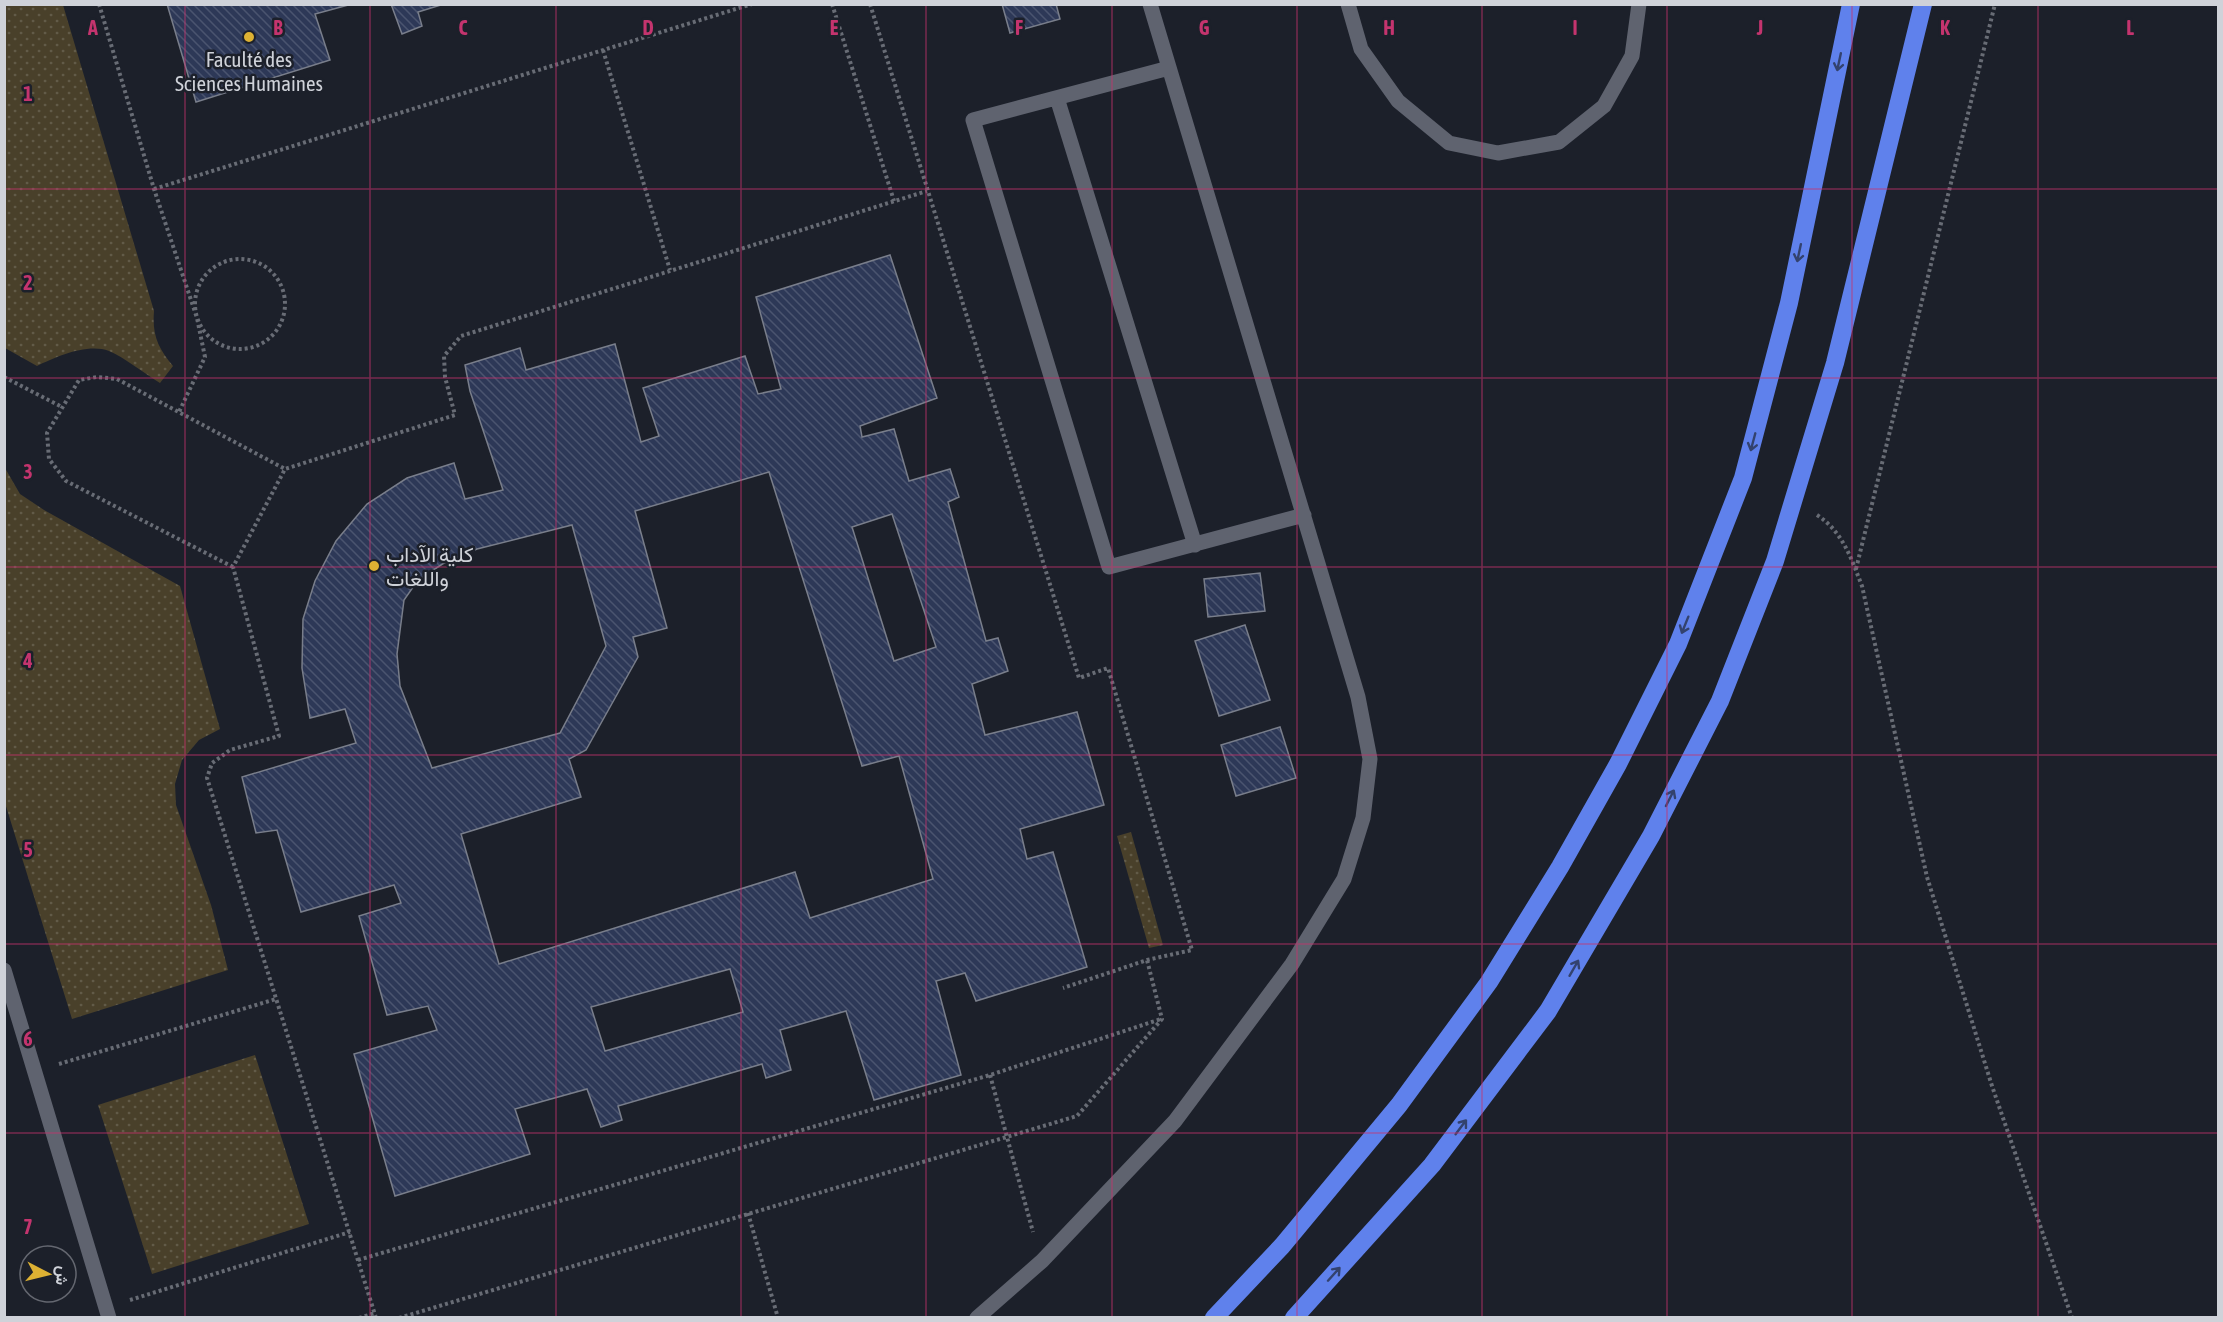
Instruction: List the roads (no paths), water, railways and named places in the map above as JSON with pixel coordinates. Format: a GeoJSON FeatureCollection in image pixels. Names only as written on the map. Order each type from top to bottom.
{"type":"FeatureCollection","features":[{"type":"Feature","properties":{"kind":"highway"},"geometry":{"type":"LineString","coordinates":[[1214,1317],[1282,1246],[1392,1114],[1489,982],[1566,857],[1617,764],[1678,644],[1743,478],[1789,303],[1851,4]]}},
{"type":"Feature","properties":{"kind":"highway"},"geometry":{"type":"LineString","coordinates":[[1294,1317],[1432,1165],[1548,1011],[1651,836],[1720,701],[1775,561],[1836,363],[1923,4]]}},
{"type":"Feature","properties":{"kind":"lane"},"geometry":{"type":"LineString","coordinates":[[977,1317],[1042,1261],[1175,1121],[1292,964],[1344,879],[1363,818],[1370,759],[1358,696],[1150,4]]}},
{"type":"Feature","properties":{"kind":"lane"},"geometry":{"type":"LineString","coordinates":[[1348,4],[1361,49],[1398,101],[1449,143],[1498,153],[1559,142],[1604,106],[1632,56],[1639,4]]}},
{"type":"Feature","properties":{"kind":"lane"},"geometry":{"type":"LineString","coordinates":[[1169,68],[973,120],[1109,567],[1304,514]]}},
{"type":"Feature","properties":{"kind":"lane"},"geometry":{"type":"LineString","coordinates":[[1057,98],[1195,545]]}},
{"type":"Feature","properties":{"kind":"lane"},"geometry":{"type":"LineString","coordinates":[[4,970],[108,1313]]}},
{"type":"Feature","properties":{"kind":"place","name":"Faculté des Sciences Humaines"},"geometry":{"type":"Point","coordinates":[249,37]}},
{"type":"Feature","properties":{"kind":"place","name":"كلية الآداب واللغات"},"geometry":{"type":"Point","coordinates":[374,566]}}]}
